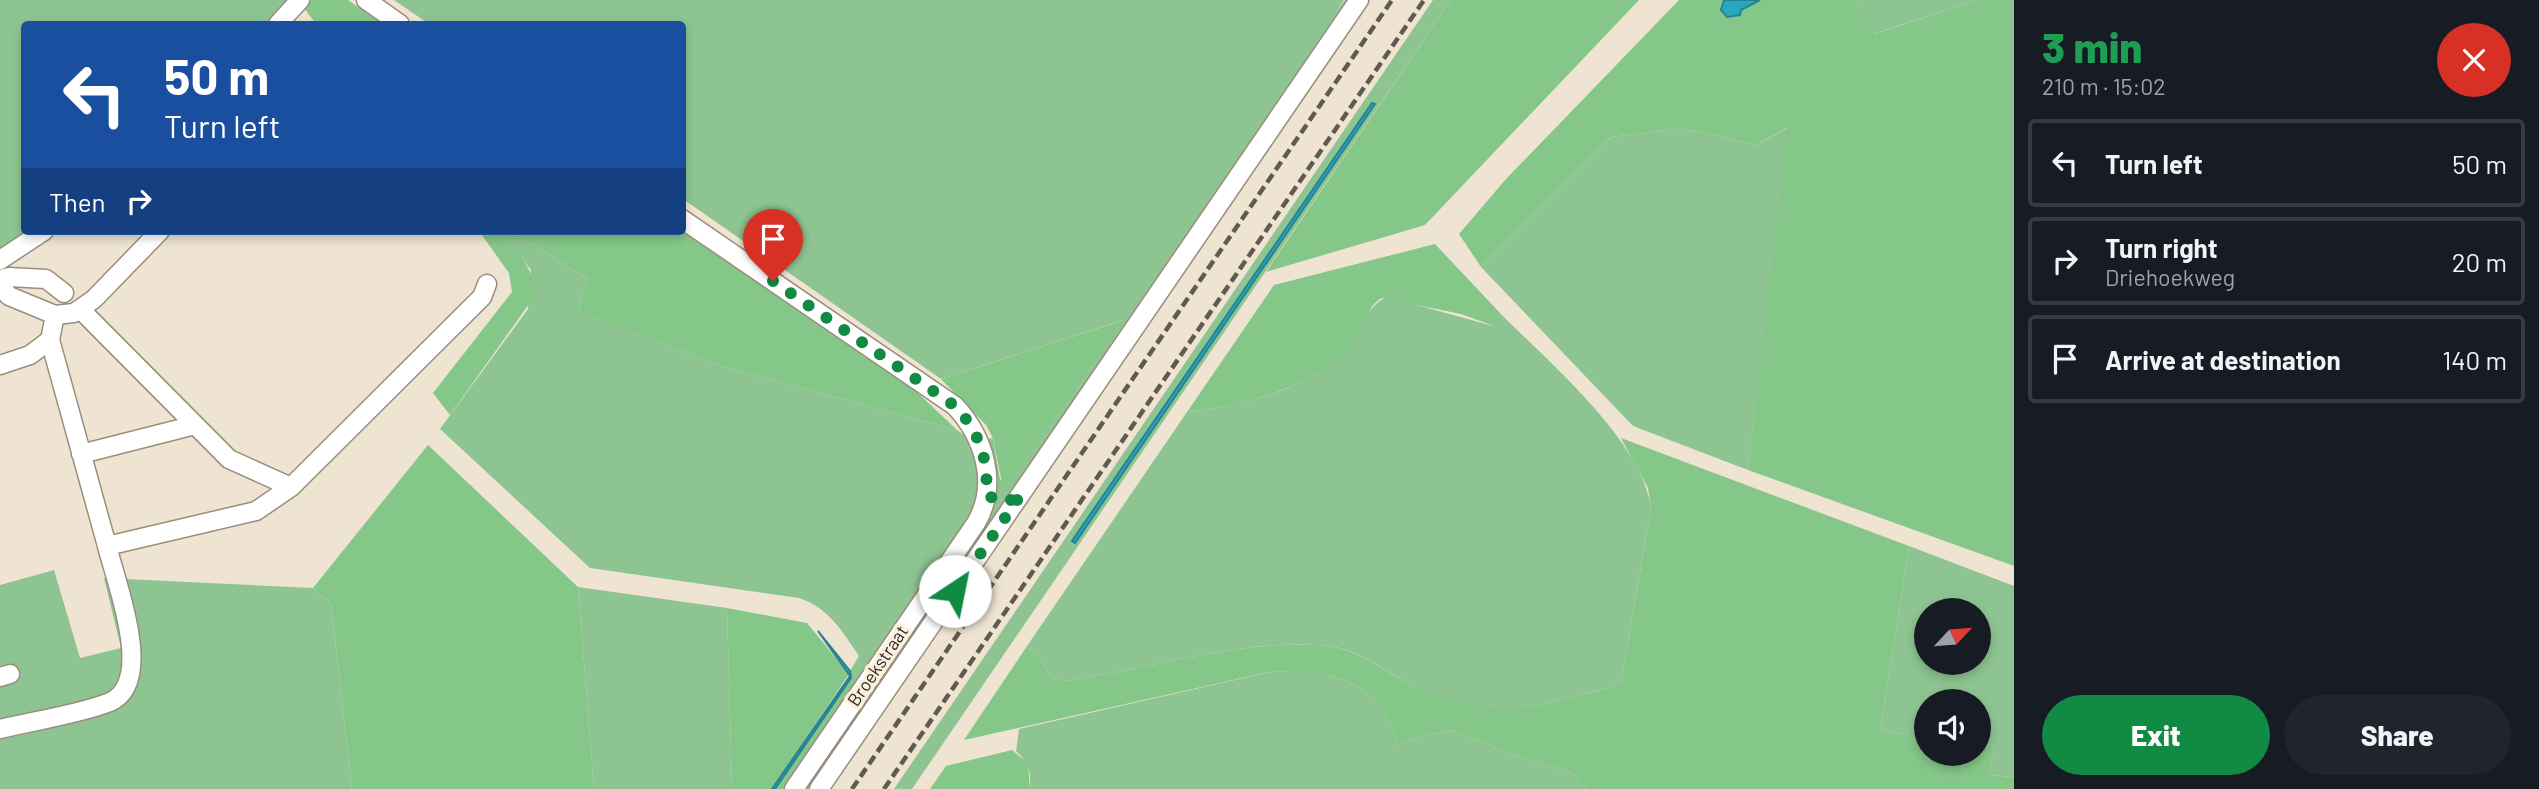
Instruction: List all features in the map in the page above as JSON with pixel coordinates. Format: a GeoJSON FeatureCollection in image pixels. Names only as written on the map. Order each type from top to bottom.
{"type":"FeatureCollection","features":[{"type":"Feature","properties":{"kind":"street"},"geometry":{"type":"LineString","coordinates":[[281,21],[300,0]]}},
{"type":"Feature","properties":{"kind":"street"},"geometry":{"type":"LineString","coordinates":[[366,0],[396,21]]}},
{"type":"Feature","properties":{"kind":"street"},"geometry":{"type":"LineString","coordinates":[[819,789],[1359,0]]}},
{"type":"Feature","properties":{"kind":"street"},"geometry":{"type":"LineString","coordinates":[[686,222],[955,406],[968,420],[982,449],[987,469],[985,501],[1006,503],[1022,493]]}},
{"type":"Feature","properties":{"kind":"street"},"geometry":{"type":"LineString","coordinates":[[0,260],[38,235]]}},
{"type":"Feature","properties":{"kind":"street"},"geometry":{"type":"LineString","coordinates":[[0,286],[9,296],[55,315],[75,313],[156,235]]}},
{"type":"Feature","properties":{"kind":"street"},"geometry":{"type":"LineString","coordinates":[[0,279],[46,279],[64,293]]}},
{"type":"Feature","properties":{"kind":"street"},"geometry":{"type":"LineString","coordinates":[[107,545],[256,511],[291,487],[482,297],[487,284]]}},
{"type":"Feature","properties":{"kind":"street"},"geometry":{"type":"LineString","coordinates":[[80,309],[229,459],[291,487]]}},
{"type":"Feature","properties":{"kind":"street"},"geometry":{"type":"LineString","coordinates":[[0,729],[113,701],[127,683],[134,665],[131,641],[107,545],[50,340],[55,315]]}},
{"type":"Feature","properties":{"kind":"street"},"geometry":{"type":"LineString","coordinates":[[0,365],[30,355],[50,340]]}},
{"type":"Feature","properties":{"kind":"street"},"geometry":{"type":"LineString","coordinates":[[81,454],[195,425]]}},
{"type":"Feature","properties":{"kind":"street","name":"Broekstraat"},"geometry":{"type":"LineString","coordinates":[[794,789],[985,501]]}},
{"type":"Feature","properties":{"kind":"green space"},"geometry":{"type":"Polygon","coordinates":[[[0,0],[287,0],[270,21],[21,21],[21,235],[25,235],[0,252],[0,0]]]}},
{"type":"Feature","properties":{"kind":"green space"},"geometry":{"type":"Polygon","coordinates":[[[311,0],[348,0],[379,21],[314,21],[304,8],[311,0]]]}},
{"type":"Feature","properties":{"kind":"green space"},"geometry":{"type":"Polygon","coordinates":[[[394,0],[1344,0],[1336,12],[1345,0],[1370,0],[831,789],[798,789],[979,524],[983,440],[993,438],[1000,479],[1006,484],[1076,391],[1123,320],[941,379],[686,201],[686,21],[425,21],[394,0]]]}},
{"type":"Feature","properties":{"kind":"green space"},"geometry":{"type":"Polygon","coordinates":[[[1433,0],[1451,0],[912,789],[894,789],[1433,0]]]}},
{"type":"Feature","properties":{"kind":"green space"},"geometry":{"type":"Polygon","coordinates":[[[1451,0],[1639,0],[1425,225],[1266,272],[1451,0]]]}},
{"type":"Feature","properties":{"kind":"green space"},"geometry":{"type":"Polygon","coordinates":[[[1679,0],[1724,0],[1721,10],[1740,10],[1760,0],[1856,0],[1874,34],[1979,0],[2014,0],[2014,566],[1748,470],[1788,127],[1756,145],[1698,131],[1674,129],[1611,137],[1481,267],[1459,234],[1506,179],[1679,0]]]}},
{"type":"Feature","properties":{"kind":"green space"},"geometry":{"type":"Polygon","coordinates":[[[1856,0],[1979,0],[1873,34],[1856,0]]]}},
{"type":"Feature","properties":{"kind":"green space"},"geometry":{"type":"Polygon","coordinates":[[[1789,127],[1748,470],[1633,426],[1481,267],[1611,137],[1674,129],[1698,131],[1756,145],[1789,127]]]}},
{"type":"Feature","properties":{"kind":"green space"},"geometry":{"type":"Polygon","coordinates":[[[686,229],[902,378],[957,430],[721,366],[582,312],[579,308],[588,279],[518,235],[686,235],[686,229]]]}},
{"type":"Feature","properties":{"kind":"green space"},"geometry":{"type":"Polygon","coordinates":[[[482,235],[504,235],[529,270],[534,297],[450,415],[433,393],[512,292],[509,273],[482,235]]]}},
{"type":"Feature","properties":{"kind":"green space"},"geometry":{"type":"Polygon","coordinates":[[[504,235],[518,235],[588,279],[579,308],[583,312],[721,366],[957,430],[976,443],[981,505],[790,789],[782,789],[854,683],[850,680],[850,671],[859,656],[834,621],[819,608],[799,598],[590,568],[440,429],[528,309],[531,270],[504,235]]]}},
{"type":"Feature","properties":{"kind":"green space"},"geometry":{"type":"Polygon","coordinates":[[[1435,244],[1500,313],[1494,326],[1461,314],[1382,298],[1372,307],[1351,347],[1318,373],[1275,393],[1252,400],[1187,412],[1274,285],[1435,244]]]}},
{"type":"Feature","properties":{"kind":"green space"},"geometry":{"type":"Polygon","coordinates":[[[1388,297],[1493,326],[1500,313],[1590,403],[1631,456],[1644,482],[1651,508],[1621,684],[1540,704],[1490,708],[1438,697],[1350,651],[1328,646],[1296,644],[1230,650],[1064,681],[1050,676],[1041,658],[1027,646],[1187,412],[1256,399],[1291,387],[1321,371],[1372,308],[1388,297]]]}},
{"type":"Feature","properties":{"kind":"green space"},"geometry":{"type":"Polygon","coordinates":[[[1124,320],[1076,391],[1006,485],[1002,483],[993,438],[986,425],[941,379],[1124,320]]]}},
{"type":"Feature","properties":{"kind":"green space"},"geometry":{"type":"Polygon","coordinates":[[[1621,438],[1909,546],[1880,731],[1914,735],[1914,766],[1991,766],[1989,775],[2014,777],[2014,789],[1587,789],[1573,773],[1512,754],[1451,730],[1423,735],[1398,745],[1378,705],[1365,692],[1350,683],[1314,673],[1269,672],[964,740],[1027,646],[1041,658],[1050,676],[1064,681],[1230,650],[1296,644],[1340,648],[1414,686],[1469,704],[1518,707],[1542,704],[1621,684],[1651,508],[1648,488],[1621,438]]]}},
{"type":"Feature","properties":{"kind":"green space"},"geometry":{"type":"Polygon","coordinates":[[[428,445],[578,587],[594,789],[352,789],[331,603],[313,588],[428,445]]]}},
{"type":"Feature","properties":{"kind":"green space"},"geometry":{"type":"Polygon","coordinates":[[[1909,546],[2014,586],[2014,777],[1989,775],[1994,746],[1991,745],[1991,689],[1914,689],[1914,735],[1880,731],[1909,546]]]}},
{"type":"Feature","properties":{"kind":"green space"},"geometry":{"type":"Polygon","coordinates":[[[54,570],[80,658],[121,648],[104,578],[313,588],[331,603],[352,789],[0,789],[0,585],[54,570]]]}},
{"type":"Feature","properties":{"kind":"green space"},"geometry":{"type":"Polygon","coordinates":[[[578,587],[727,608],[732,789],[594,789],[578,587]]]}},
{"type":"Feature","properties":{"kind":"green space"},"geometry":{"type":"Polygon","coordinates":[[[727,608],[807,623],[849,674],[772,789],[732,789],[727,608]]]}},
{"type":"Feature","properties":{"kind":"green space"},"geometry":{"type":"Polygon","coordinates":[[[1303,671],[1338,678],[1364,691],[1384,713],[1398,745],[1423,735],[1451,730],[1512,754],[1573,773],[1587,789],[1030,789],[1028,768],[1016,751],[1019,729],[1270,672],[1303,671]]]}},
{"type":"Feature","properties":{"kind":"green space"},"geometry":{"type":"Polygon","coordinates":[[[850,680],[855,683],[782,789],[775,789],[850,680]]]}},
{"type":"Feature","properties":{"kind":"green space"},"geometry":{"type":"Polygon","coordinates":[[[1012,750],[1028,763],[1030,789],[930,789],[946,766],[1012,750]]]}},
{"type":"Feature","properties":{"kind":"water"},"geometry":{"type":"Polygon","coordinates":[[[1724,0],[1760,0],[1741,10],[1740,15],[1727,17],[1721,10],[1724,0]]]}},
{"type":"Feature","properties":{"kind":"water"},"geometry":{"type":"Polygon","coordinates":[[[1372,103],[1375,104],[1075,543],[1072,541],[1372,103]]]}},
{"type":"Feature","properties":{"kind":"water"},"geometry":{"type":"Polygon","coordinates":[[[818,631],[850,671],[851,678],[775,789],[772,789],[850,676],[818,631]]]}},
{"type":"Feature","properties":{"kind":"railway"},"geometry":{"type":"LineString","coordinates":[[852,789],[1392,0]]}},
{"type":"Feature","properties":{"kind":"railway"},"geometry":{"type":"LineString","coordinates":[[884,789],[1424,0]]}},
{"type":"Feature","properties":{"kind":"route"},"geometry":{"type":"LineString","coordinates":[[773,281],[955,406],[968,420],[980,442],[987,469],[986,495],[1006,503],[1022,493],[955,591]]}}]}
